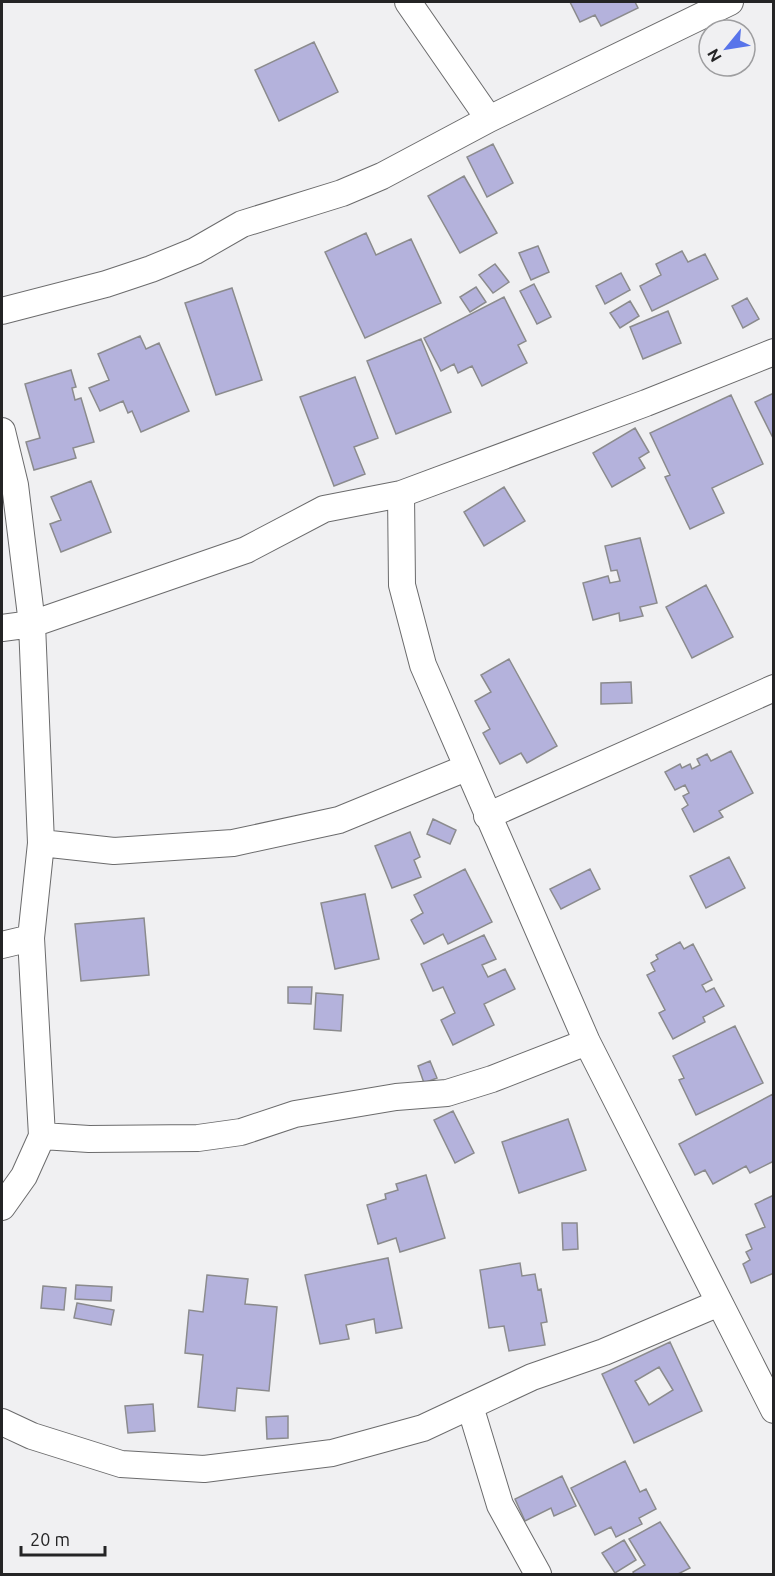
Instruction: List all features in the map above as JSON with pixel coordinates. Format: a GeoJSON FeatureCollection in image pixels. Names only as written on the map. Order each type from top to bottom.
{"type":"FeatureCollection","features":[{"type":"Feature","properties":{"kind":"street"},"geometry":{"type":"LineString","coordinates":[[408,2],[489,119]]}},
{"type":"Feature","properties":{"kind":"street"},"geometry":{"type":"LineString","coordinates":[[2,311],[95,287],[151,269],[195,251],[242,224],[342,193],[382,176],[489,119],[730,2]]}},
{"type":"Feature","properties":{"kind":"street"},"geometry":{"type":"LineString","coordinates":[[2,628],[32,624],[246,550],[324,509],[401,494],[646,403],[774,352]]}},
{"type":"Feature","properties":{"kind":"street"},"geometry":{"type":"LineString","coordinates":[[2,431],[15,485],[32,624],[41,843],[31,938],[42,1136],[24,1176],[2,1208]]}},
{"type":"Feature","properties":{"kind":"street"},"geometry":{"type":"LineString","coordinates":[[401,494],[402,585],[423,665],[587,1042],[774,1410]]}},
{"type":"Feature","properties":{"kind":"street"},"geometry":{"type":"LineString","coordinates":[[487,816],[773,689]]}},
{"type":"Feature","properties":{"kind":"street"},"geometry":{"type":"LineString","coordinates":[[41,843],[114,851],[233,843],[339,820],[466,768]]}},
{"type":"Feature","properties":{"kind":"street"},"geometry":{"type":"LineString","coordinates":[[2,945],[31,938]]}},
{"type":"Feature","properties":{"kind":"street"},"geometry":{"type":"LineString","coordinates":[[42,1136],[198,1138],[241,1132],[295,1113],[316,1109],[396,1097],[447,1093],[492,1079],[587,1042]]}},
{"type":"Feature","properties":{"kind":"street"},"geometry":{"type":"LineString","coordinates":[[2,1422],[32,1436],[121,1464],[204,1469],[332,1453],[423,1428],[532,1377],[604,1352],[719,1303]]}},
{"type":"Feature","properties":{"kind":"street"},"geometry":{"type":"LineString","coordinates":[[470,1406],[500,1505],[538,1575]]}},
{"type":"Feature","properties":{"kind":"building"},"geometry":{"type":"Polygon","coordinates":[[[570,2],[635,2],[638,8],[601,26],[595,15],[580,22],[570,2]]]}},
{"type":"Feature","properties":{"kind":"building"},"geometry":{"type":"Polygon","coordinates":[[[314,42],[338,92],[279,121],[255,70],[314,42]]]}},
{"type":"Feature","properties":{"kind":"building"},"geometry":{"type":"Polygon","coordinates":[[[493,144],[513,183],[487,197],[467,157],[493,144]]]}},
{"type":"Feature","properties":{"kind":"building"},"geometry":{"type":"Polygon","coordinates":[[[464,176],[497,233],[460,253],[428,196],[464,176]]]}},
{"type":"Feature","properties":{"kind":"building"},"geometry":{"type":"Polygon","coordinates":[[[366,233],[376,255],[411,239],[441,303],[365,338],[325,252],[366,233]]]}},
{"type":"Feature","properties":{"kind":"building"},"geometry":{"type":"Polygon","coordinates":[[[538,246],[549,272],[531,280],[519,253],[538,246]]]}},
{"type":"Feature","properties":{"kind":"building"},"geometry":{"type":"Polygon","coordinates":[[[682,251],[688,262],[705,254],[718,279],[652,311],[640,286],[661,275],[656,264],[682,251]]]}},
{"type":"Feature","properties":{"kind":"building"},"geometry":{"type":"Polygon","coordinates":[[[495,264],[509,282],[493,293],[479,275],[495,264]]]}},
{"type":"Feature","properties":{"kind":"building"},"geometry":{"type":"Polygon","coordinates":[[[621,273],[630,290],[605,304],[596,286],[621,273]]]}},
{"type":"Feature","properties":{"kind":"building"},"geometry":{"type":"Polygon","coordinates":[[[534,284],[551,317],[537,324],[520,291],[534,284]]]}},
{"type":"Feature","properties":{"kind":"building"},"geometry":{"type":"Polygon","coordinates":[[[476,287],[486,302],[470,312],[460,297],[476,287]]]}},
{"type":"Feature","properties":{"kind":"building"},"geometry":{"type":"Polygon","coordinates":[[[232,288],[262,380],[216,395],[185,303],[232,288]]]}},
{"type":"Feature","properties":{"kind":"building"},"geometry":{"type":"Polygon","coordinates":[[[504,297],[526,341],[518,345],[527,363],[482,386],[472,366],[458,373],[454,364],[441,371],[424,338],[504,297]]]}},
{"type":"Feature","properties":{"kind":"building"},"geometry":{"type":"Polygon","coordinates":[[[747,298],[759,319],[743,328],[732,306],[747,298]]]}},
{"type":"Feature","properties":{"kind":"building"},"geometry":{"type":"Polygon","coordinates":[[[630,301],[639,316],[620,328],[610,313],[630,301]]]}},
{"type":"Feature","properties":{"kind":"building"},"geometry":{"type":"Polygon","coordinates":[[[668,311],[681,343],[643,359],[630,327],[668,311]]]}},
{"type":"Feature","properties":{"kind":"building"},"geometry":{"type":"Polygon","coordinates":[[[140,336],[146,349],[159,343],[189,411],[141,432],[132,411],[128,413],[123,401],[100,411],[89,388],[109,380],[98,354],[140,336]]]}},
{"type":"Feature","properties":{"kind":"building"},"geometry":{"type":"Polygon","coordinates":[[[421,339],[451,412],[396,434],[367,361],[421,339]]]}},
{"type":"Feature","properties":{"kind":"building"},"geometry":{"type":"Polygon","coordinates":[[[71,370],[76,387],[72,388],[75,400],[81,398],[94,442],[73,448],[76,458],[34,470],[26,442],[40,438],[25,384],[71,370]]]}},
{"type":"Feature","properties":{"kind":"building"},"geometry":{"type":"Polygon","coordinates":[[[355,377],[378,438],[354,447],[365,474],[334,486],[300,397],[355,377]]]}},
{"type":"Feature","properties":{"kind":"building"},"geometry":{"type":"Polygon","coordinates":[[[774,393],[774,440],[755,402],[774,393]]]}},
{"type":"Feature","properties":{"kind":"building"},"geometry":{"type":"Polygon","coordinates":[[[731,395],[763,464],[712,488],[724,513],[690,529],[665,477],[670,475],[650,433],[731,395]]]}},
{"type":"Feature","properties":{"kind":"building"},"geometry":{"type":"Polygon","coordinates":[[[635,428],[649,452],[639,458],[645,468],[612,487],[593,453],[635,428]]]}},
{"type":"Feature","properties":{"kind":"building"},"geometry":{"type":"Polygon","coordinates":[[[91,481],[111,532],[61,552],[50,524],[61,520],[51,497],[91,481]]]}},
{"type":"Feature","properties":{"kind":"building"},"geometry":{"type":"Polygon","coordinates":[[[504,487],[525,521],[484,546],[464,512],[504,487]]]}},
{"type":"Feature","properties":{"kind":"building"},"geometry":{"type":"Polygon","coordinates":[[[640,538],[657,603],[640,607],[643,616],[620,621],[619,613],[593,620],[583,583],[608,576],[610,583],[620,581],[617,570],[611,571],[605,546],[640,538]]]}},
{"type":"Feature","properties":{"kind":"building"},"geometry":{"type":"Polygon","coordinates":[[[706,585],[733,637],[692,658],[666,607],[706,585]]]}},
{"type":"Feature","properties":{"kind":"building"},"geometry":{"type":"Polygon","coordinates":[[[509,659],[557,746],[527,763],[521,753],[500,764],[483,733],[490,729],[475,701],[491,692],[481,675],[509,659]]]}},
{"type":"Feature","properties":{"kind":"building"},"geometry":{"type":"Polygon","coordinates":[[[631,682],[632,703],[601,704],[601,683],[631,682]]]}},
{"type":"Feature","properties":{"kind":"building"},"geometry":{"type":"Polygon","coordinates":[[[731,751],[753,793],[719,811],[723,817],[694,832],[682,809],[688,805],[683,796],[689,793],[685,785],[675,790],[665,772],[680,764],[682,768],[690,764],[692,769],[700,765],[697,759],[707,754],[711,761],[731,751]]]}},
{"type":"Feature","properties":{"kind":"building"},"geometry":{"type":"Polygon","coordinates":[[[433,819],[456,830],[450,844],[427,834],[433,819]]]}},
{"type":"Feature","properties":{"kind":"building"},"geometry":{"type":"Polygon","coordinates":[[[410,832],[420,857],[414,860],[421,877],[392,888],[375,846],[410,832]]]}},
{"type":"Feature","properties":{"kind":"building"},"geometry":{"type":"Polygon","coordinates":[[[729,857],[745,888],[706,908],[690,876],[729,857]]]}},
{"type":"Feature","properties":{"kind":"building"},"geometry":{"type":"Polygon","coordinates":[[[465,869],[492,922],[448,944],[443,934],[424,944],[411,920],[423,913],[414,895],[465,869]]]}},
{"type":"Feature","properties":{"kind":"building"},"geometry":{"type":"Polygon","coordinates":[[[590,869],[600,889],[561,909],[550,889],[590,869]]]}},
{"type":"Feature","properties":{"kind":"building"},"geometry":{"type":"Polygon","coordinates":[[[365,894],[379,959],[335,969],[321,903],[365,894]]]}},
{"type":"Feature","properties":{"kind":"building"},"geometry":{"type":"Polygon","coordinates":[[[144,918],[149,975],[81,981],[75,924],[144,918]]]}},
{"type":"Feature","properties":{"kind":"building"},"geometry":{"type":"Polygon","coordinates":[[[484,935],[496,959],[482,965],[488,977],[505,969],[515,989],[484,1004],[494,1025],[453,1045],[441,1020],[455,1013],[443,987],[433,991],[421,964],[484,935]]]}},
{"type":"Feature","properties":{"kind":"building"},"geometry":{"type":"Polygon","coordinates":[[[680,942],[684,949],[693,944],[712,980],[702,985],[706,992],[714,988],[724,1006],[703,1017],[705,1022],[673,1039],[659,1013],[665,1010],[647,975],[655,971],[651,963],[658,959],[656,955],[680,942]]]}},
{"type":"Feature","properties":{"kind":"building"},"geometry":{"type":"Polygon","coordinates":[[[288,987],[312,987],[311,1004],[288,1003],[288,987]]]}},
{"type":"Feature","properties":{"kind":"building"},"geometry":{"type":"Polygon","coordinates":[[[316,993],[343,995],[341,1031],[314,1029],[316,993]]]}},
{"type":"Feature","properties":{"kind":"building"},"geometry":{"type":"Polygon","coordinates":[[[735,1026],[763,1083],[696,1115],[679,1080],[684,1078],[673,1056],[735,1026]]]}},
{"type":"Feature","properties":{"kind":"building"},"geometry":{"type":"Polygon","coordinates":[[[430,1061],[437,1078],[424,1083],[418,1066],[430,1061]]]}},
{"type":"Feature","properties":{"kind":"building"},"geometry":{"type":"Polygon","coordinates":[[[773,1094],[774,1161],[750,1173],[746,1166],[713,1184],[705,1170],[695,1175],[679,1144],[773,1094]]]}},
{"type":"Feature","properties":{"kind":"building"},"geometry":{"type":"Polygon","coordinates":[[[453,1111],[474,1153],[455,1163],[434,1120],[453,1111]]]}},
{"type":"Feature","properties":{"kind":"building"},"geometry":{"type":"Polygon","coordinates":[[[568,1119],[586,1170],[519,1193],[502,1142],[568,1119]]]}},
{"type":"Feature","properties":{"kind":"building"},"geometry":{"type":"Polygon","coordinates":[[[426,1175],[445,1238],[400,1252],[396,1238],[378,1244],[367,1205],[386,1199],[385,1194],[398,1190],[396,1184],[426,1175]]]}},
{"type":"Feature","properties":{"kind":"building"},"geometry":{"type":"Polygon","coordinates":[[[774,1195],[774,1273],[751,1283],[743,1264],[750,1260],[746,1252],[752,1249],[746,1235],[765,1227],[755,1204],[774,1195]]]}},
{"type":"Feature","properties":{"kind":"building"},"geometry":{"type":"Polygon","coordinates":[[[562,1223],[577,1223],[578,1249],[563,1250],[562,1223]]]}},
{"type":"Feature","properties":{"kind":"building"},"geometry":{"type":"Polygon","coordinates":[[[388,1258],[402,1328],[376,1333],[374,1319],[346,1325],[349,1339],[320,1344],[305,1275],[388,1258]]]}},
{"type":"Feature","properties":{"kind":"building"},"geometry":{"type":"Polygon","coordinates":[[[520,1263],[522,1276],[535,1274],[538,1290],[541,1289],[547,1322],[541,1323],[545,1345],[509,1351],[504,1326],[489,1328],[480,1270],[520,1263]]]}},
{"type":"Feature","properties":{"kind":"building"},"geometry":{"type":"Polygon","coordinates":[[[207,1275],[248,1279],[245,1304],[277,1307],[269,1391],[237,1388],[235,1411],[198,1407],[203,1355],[185,1353],[189,1310],[203,1312],[207,1275]]]}},
{"type":"Feature","properties":{"kind":"building"},"geometry":{"type":"Polygon","coordinates":[[[76,1285],[112,1287],[111,1301],[75,1299],[76,1285]]]}},
{"type":"Feature","properties":{"kind":"building"},"geometry":{"type":"Polygon","coordinates":[[[43,1286],[66,1288],[64,1310],[41,1308],[43,1286]]]}},
{"type":"Feature","properties":{"kind":"building"},"geometry":{"type":"Polygon","coordinates":[[[77,1303],[114,1310],[111,1325],[74,1318],[77,1303]]]}},
{"type":"Feature","properties":{"kind":"building"},"geometry":{"type":"Polygon","coordinates":[[[670,1342],[702,1411],[634,1443],[602,1374],[670,1342]],[[659,1367],[635,1381],[649,1405],[673,1390],[659,1367]]]}},
{"type":"Feature","properties":{"kind":"building"},"geometry":{"type":"Polygon","coordinates":[[[153,1404],[155,1431],[128,1433],[125,1406],[153,1404]]]}},
{"type":"Feature","properties":{"kind":"building"},"geometry":{"type":"Polygon","coordinates":[[[288,1416],[288,1438],[267,1439],[266,1417],[288,1416]]]}},
{"type":"Feature","properties":{"kind":"building"},"geometry":{"type":"Polygon","coordinates":[[[625,1461],[640,1492],[646,1489],[656,1509],[639,1518],[642,1524],[616,1537],[611,1527],[595,1535],[571,1488],[625,1461]]]}},
{"type":"Feature","properties":{"kind":"building"},"geometry":{"type":"Polygon","coordinates":[[[562,1476],[576,1506],[554,1516],[551,1508],[525,1521],[515,1499],[562,1476]]]}},
{"type":"Feature","properties":{"kind":"building"},"geometry":{"type":"Polygon","coordinates":[[[660,1522],[690,1568],[678,1574],[634,1574],[633,1572],[645,1565],[629,1539],[660,1522]]]}},
{"type":"Feature","properties":{"kind":"building"},"geometry":{"type":"Polygon","coordinates":[[[624,1540],[636,1560],[615,1573],[602,1553],[624,1540]]]}}]}
